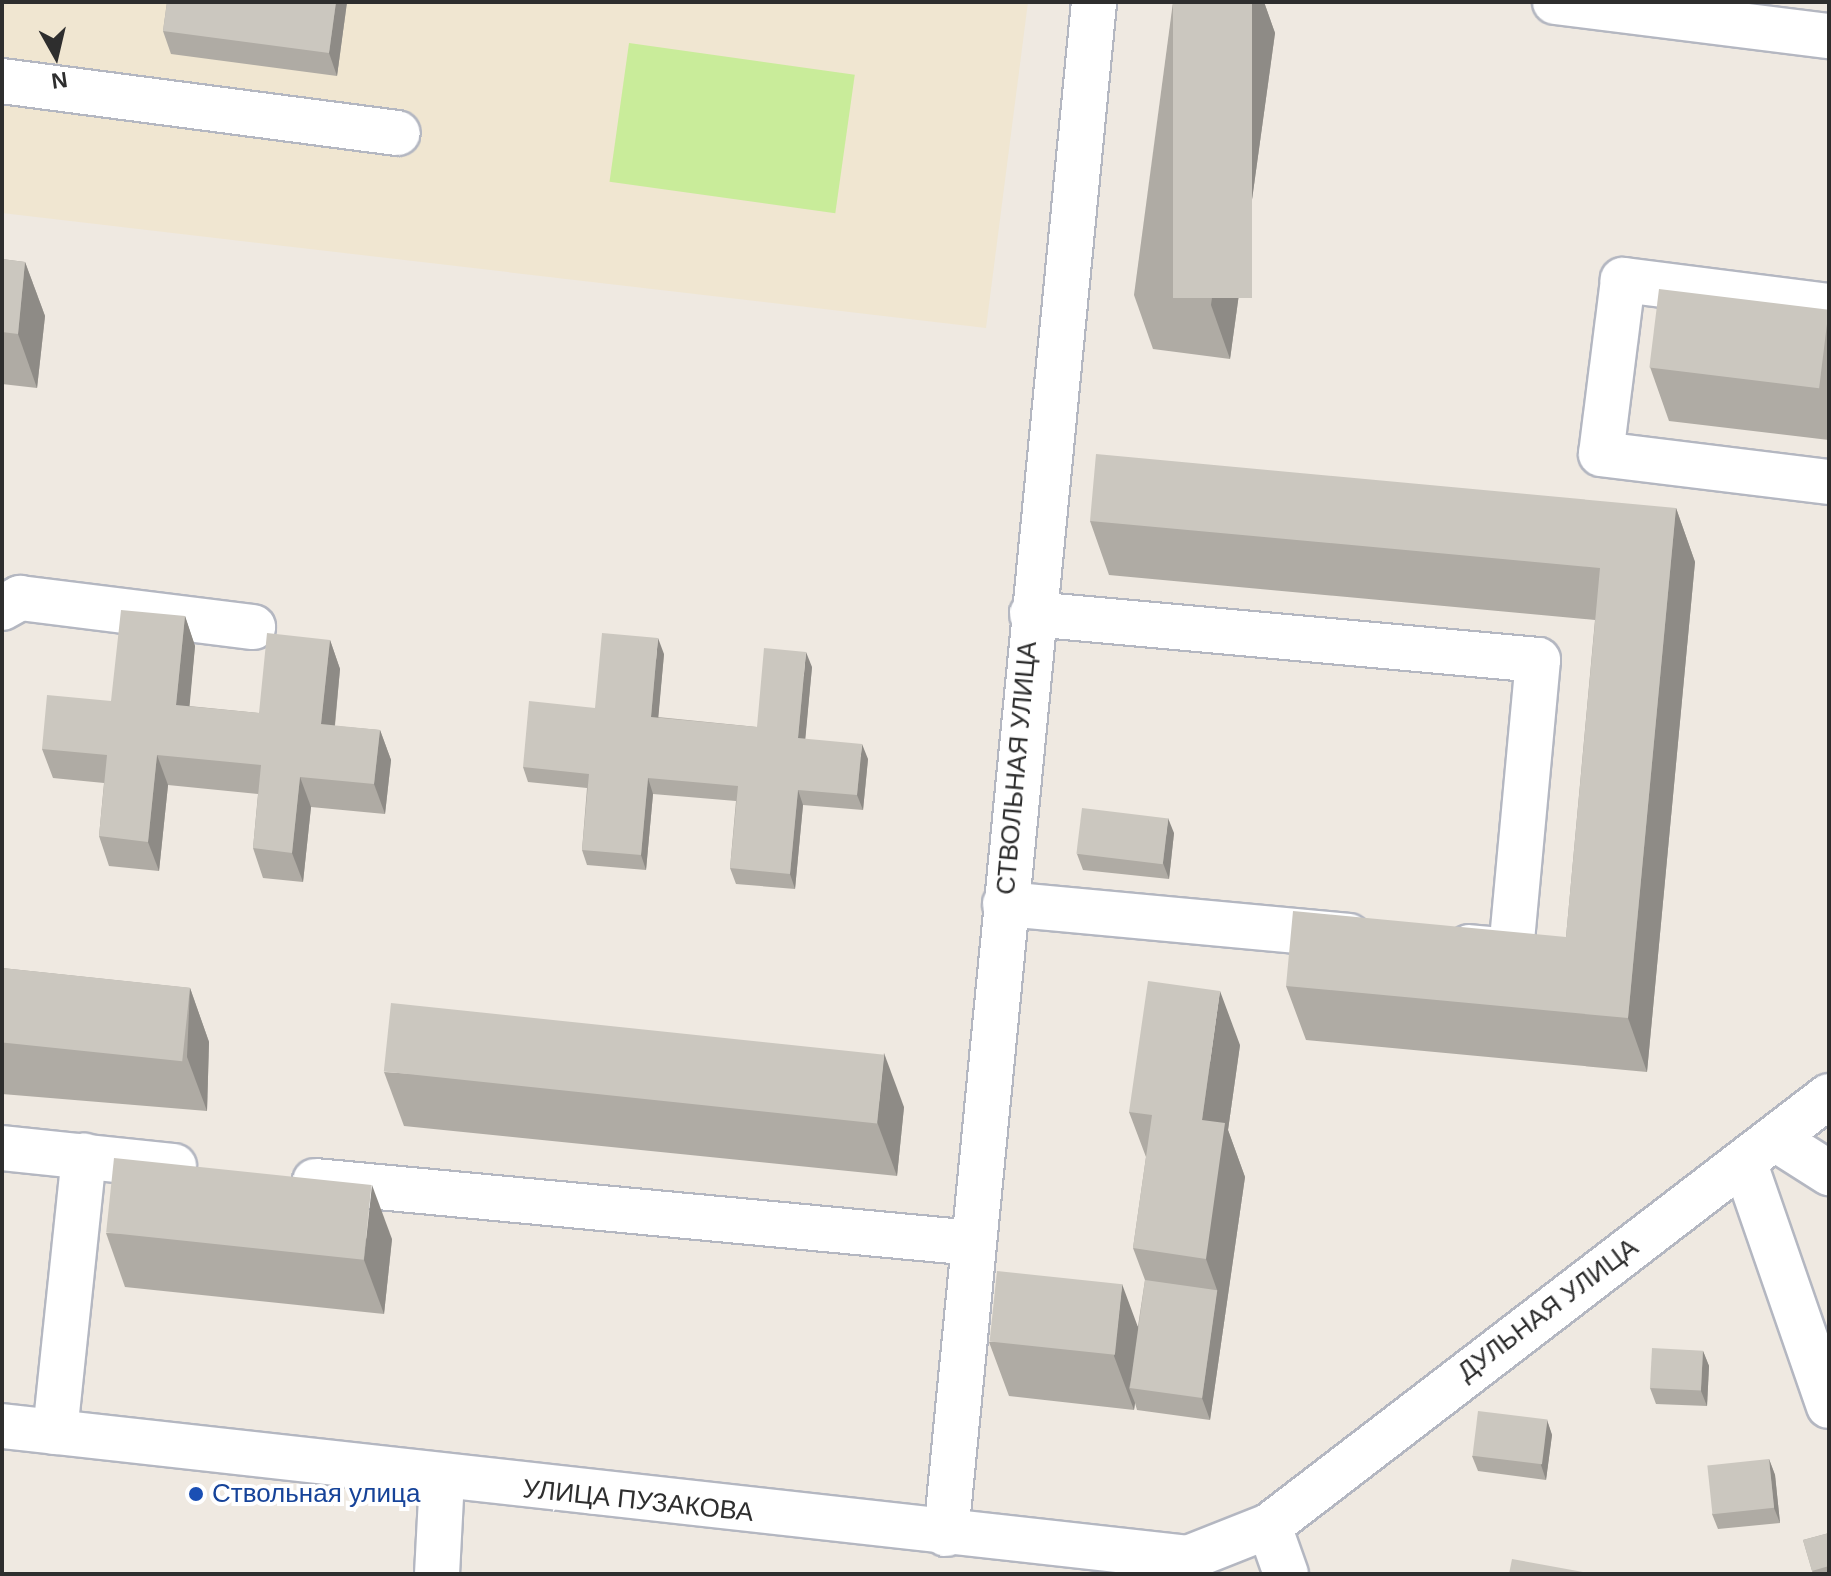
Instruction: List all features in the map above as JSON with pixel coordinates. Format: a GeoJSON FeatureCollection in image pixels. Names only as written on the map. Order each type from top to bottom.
{"type":"FeatureCollection","features":[{"type":"Feature","properties":{"kind":"street","name":"СТВОЛЬНАЯ УЛИЦА"},"geometry":{"type":"LineString","coordinates":[[946,1534],[1032,614],[1094,2]]}},
{"type":"Feature","properties":{"kind":"street"},"geometry":{"type":"LineString","coordinates":[[1555,2],[1829,36]]}},
{"type":"Feature","properties":{"kind":"street"},"geometry":{"type":"LineString","coordinates":[[2,81],[398,133]]}},
{"type":"Feature","properties":{"kind":"street"},"geometry":{"type":"LineString","coordinates":[[1829,306],[1623,280],[1601,454],[1829,482]]}},
{"type":"Feature","properties":{"kind":"street"},"geometry":{"type":"LineString","coordinates":[[2,608],[20,598],[253,627]]}},
{"type":"Feature","properties":{"kind":"street"},"geometry":{"type":"LineString","coordinates":[[1032,614],[1538,660],[1511,951],[1432,943]]}},
{"type":"Feature","properties":{"kind":"street"},"geometry":{"type":"LineString","coordinates":[[1005,904],[1385,939]]}},
{"type":"Feature","properties":{"kind":"street","name":"ДУЛЬНАЯ УЛИЦА"},"geometry":{"type":"LineString","coordinates":[[1269,1526],[1761,1152],[1829,1096]]}},
{"type":"Feature","properties":{"kind":"street"},"geometry":{"type":"LineString","coordinates":[[2,1148],[224,1172]]}},
{"type":"Feature","properties":{"kind":"street"},"geometry":{"type":"LineString","coordinates":[[1761,1152],[1829,1173]]}},
{"type":"Feature","properties":{"kind":"street"},"geometry":{"type":"LineString","coordinates":[[1761,1152],[1829,1406]]}},
{"type":"Feature","properties":{"kind":"street"},"geometry":{"type":"LineString","coordinates":[[55,1432],[84,1156]]}},
{"type":"Feature","properties":{"kind":"street"},"geometry":{"type":"LineString","coordinates":[[271,1176],[973,1243]]}},
{"type":"Feature","properties":{"kind":"street","name":"УЛИЦА ПУЗАКОВА"},"geometry":{"type":"LineString","coordinates":[[2,1426],[442,1480],[1188,1558],[1269,1526]]}},
{"type":"Feature","properties":{"kind":"street"},"geometry":{"type":"LineString","coordinates":[[437,1574],[442,1480]]}},
{"type":"Feature","properties":{"kind":"street"},"geometry":{"type":"LineString","coordinates":[[1269,1526],[1286,1574]]}},
{"type":"Feature","properties":{"kind":"shaded area"},"geometry":{"type":"Polygon","coordinates":[[[2,2],[1028,2],[986,328],[2,213],[2,2]]]}},
{"type":"Feature","properties":{"kind":"green space"},"geometry":{"type":"Polygon","coordinates":[[[629,43],[855,75],[835,213],[610,182],[629,43]]]}},
{"type":"Feature","properties":{"kind":"building"},"geometry":{"type":"Polygon","coordinates":[[[167,2],[336,2],[329,53],[163,31],[167,2]]]}},
{"type":"Feature","properties":{"kind":"building"},"geometry":{"type":"Polygon","coordinates":[[[1173,2],[1252,2],[1252,298],[1173,298],[1173,2]]]}},
{"type":"Feature","properties":{"kind":"building"},"geometry":{"type":"Polygon","coordinates":[[[2,259],[25,262],[18,334],[2,332],[2,259]]]}},
{"type":"Feature","properties":{"kind":"building"},"geometry":{"type":"Polygon","coordinates":[[[1659,289],[1829,310],[1819,388],[1649,367],[1659,289]]]}},
{"type":"Feature","properties":{"kind":"building"},"geometry":{"type":"Polygon","coordinates":[[[1096,454],[1676,508],[1628,1018],[1286,986],[1293,911],[1566,937],[1600,568],[1090,521],[1096,454]]]}},
{"type":"Feature","properties":{"kind":"building"},"geometry":{"type":"Polygon","coordinates":[[[121,610],[185,616],[176,705],[259,713],[267,633],[330,640],[321,724],[380,730],[374,784],[300,777],[292,853],[253,848],[261,765],[157,755],[148,842],[99,836],[107,755],[42,749],[47,695],[111,701],[121,610]]]}},
{"type":"Feature","properties":{"kind":"building"},"geometry":{"type":"Polygon","coordinates":[[[602,633],[658,638],[651,717],[757,727],[764,648],[806,652],[798,738],[862,744],[857,795],[798,790],[790,874],[730,868],[738,786],[648,778],[641,855],[582,850],[589,774],[523,767],[529,701],[595,708],[602,633]]]}},
{"type":"Feature","properties":{"kind":"building"},"geometry":{"type":"Polygon","coordinates":[[[1082,808],[1168,819],[1163,864],[1076,854],[1082,808]]]}},
{"type":"Feature","properties":{"kind":"building"},"geometry":{"type":"Polygon","coordinates":[[[2,968],[190,988],[182,1061],[2,1042],[2,968]]]}},
{"type":"Feature","properties":{"kind":"building"},"geometry":{"type":"Polygon","coordinates":[[[1148,981],[1220,991],[1202,1120],[1225,1123],[1206,1259],[1133,1248],[1152,1115],[1129,1112],[1148,981]]]}},
{"type":"Feature","properties":{"kind":"building"},"geometry":{"type":"Polygon","coordinates":[[[391,1003],[884,1055],[877,1123],[384,1072],[391,1003]]]}},
{"type":"Feature","properties":{"kind":"building"},"geometry":{"type":"Polygon","coordinates":[[[114,1158],[372,1185],[364,1260],[106,1233],[114,1158]]]}},
{"type":"Feature","properties":{"kind":"building"},"geometry":{"type":"Polygon","coordinates":[[[997,1271],[1122,1284],[1115,1355],[990,1342],[997,1271]]]}},
{"type":"Feature","properties":{"kind":"building"},"geometry":{"type":"Polygon","coordinates":[[[1145,1280],[1217,1290],[1202,1398],[1130,1388],[1145,1280]]]}},
{"type":"Feature","properties":{"kind":"building"},"geometry":{"type":"Polygon","coordinates":[[[1652,1348],[1703,1351],[1701,1391],[1650,1388],[1652,1348]]]}},
{"type":"Feature","properties":{"kind":"building"},"geometry":{"type":"Polygon","coordinates":[[[1478,1411],[1547,1420],[1542,1464],[1473,1456],[1478,1411]]]}},
{"type":"Feature","properties":{"kind":"building"},"geometry":{"type":"Polygon","coordinates":[[[1769,1459],[1774,1508],[1712,1514],[1707,1465],[1769,1459]]]}},
{"type":"Feature","properties":{"kind":"building"},"geometry":{"type":"Polygon","coordinates":[[[1829,1533],[1829,1566],[1812,1571],[1803,1540],[1829,1533]]]}},
{"type":"Feature","properties":{"kind":"building"},"geometry":{"type":"Polygon","coordinates":[[[1512,1559],[1594,1574],[1509,1574],[1512,1559]]]}},
{"type":"Feature","properties":{"kind":"place","name":"Ствольная улица"},"geometry":{"type":"Point","coordinates":[196,1494]}}]}
